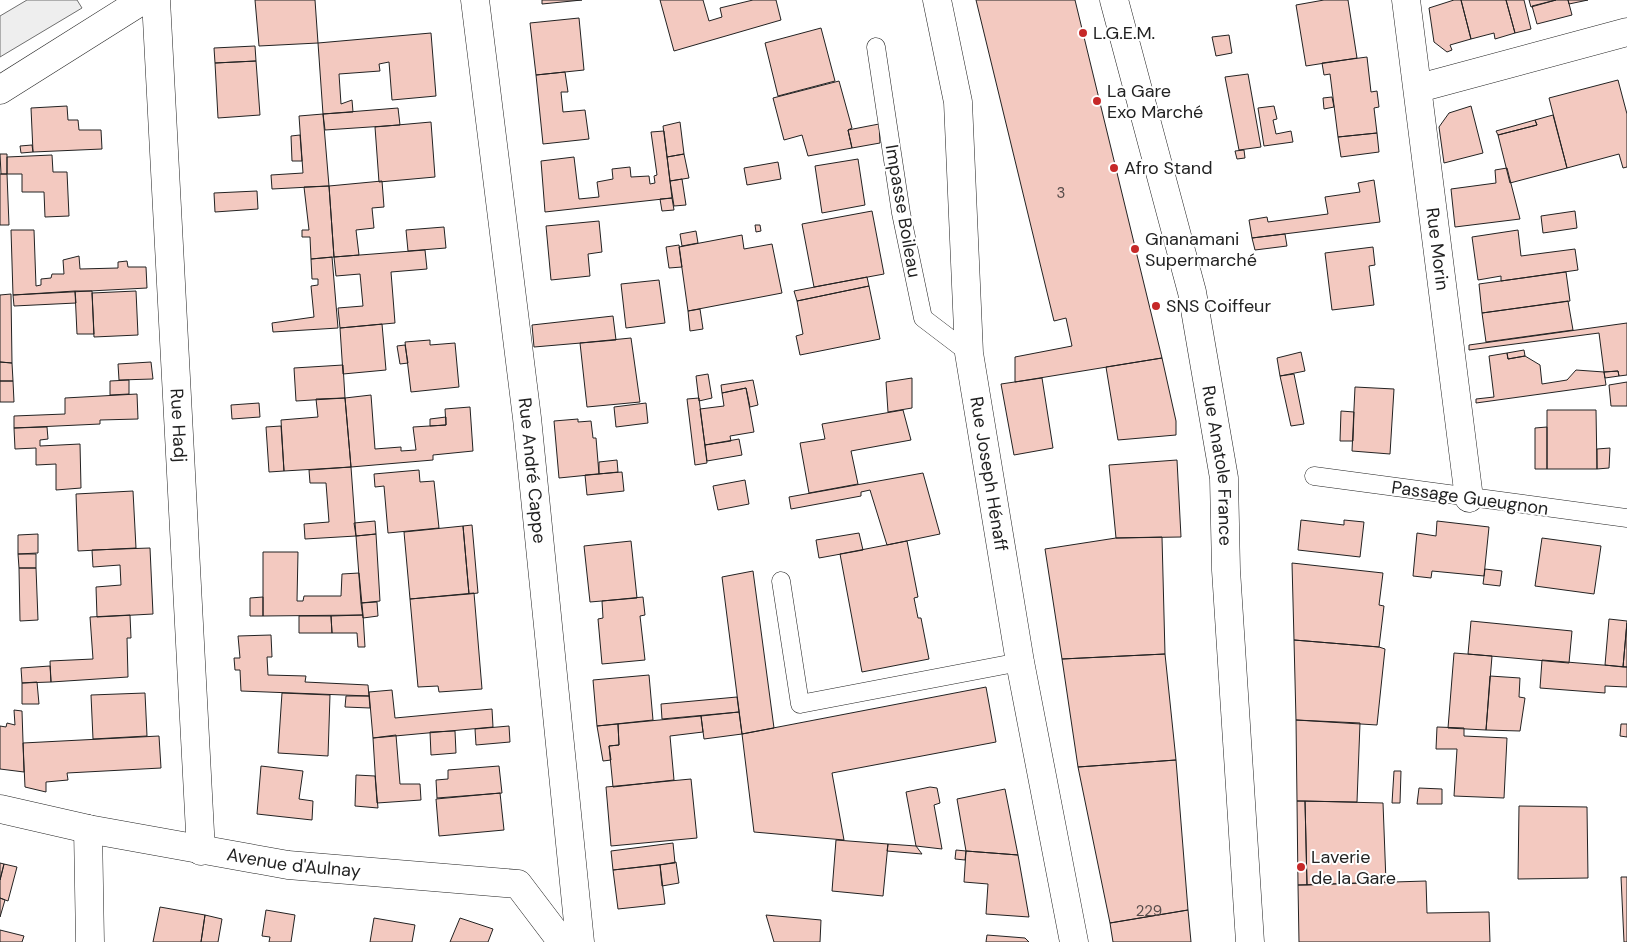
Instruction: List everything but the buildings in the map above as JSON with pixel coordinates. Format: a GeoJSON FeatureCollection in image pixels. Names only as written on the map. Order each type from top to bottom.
{"type":"FeatureCollection","features":[{"type":"Feature","properties":{"kind":"street"},"geometry":{"type":"LineString","coordinates":[[0,90],[143,0]]}},
{"type":"Feature","properties":{"kind":"street","name":"Rue Hadj"},"geometry":{"type":"LineString","coordinates":[[156,0],[201,850]]}},
{"type":"Feature","properties":{"kind":"street","name":"Rue André Cappe"},"geometry":{"type":"LineString","coordinates":[[475,0],[526,418],[580,942]]}},
{"type":"Feature","properties":{"kind":"street","name":"Rue Joseph Hénaff"},"geometry":{"type":"LineString","coordinates":[[937,0],[958,102],[969,353],[1020,662],[1074,942]]}},
{"type":"Feature","properties":{"kind":"street","name":"Rue Anatole France"},"geometry":{"type":"LineString","coordinates":[[1114,0],[1192,292],[1224,478],[1226,570],[1250,942]]}},
{"type":"Feature","properties":{"kind":"street","name":"Rue Morin"},"geometry":{"type":"LineString","coordinates":[[1406,0],[1419,88],[1469,498]]}},
{"type":"Feature","properties":{"kind":"street"},"geometry":{"type":"LineString","coordinates":[[1419,88],[1627,32]]}},
{"type":"Feature","properties":{"kind":"street","name":"Avenue d'Aulnay"},"geometry":{"type":"LineString","coordinates":[[0,809],[88,829],[288,865],[518,884],[562,942]]}},
{"type":"Feature","properties":{"kind":"street"},"geometry":{"type":"LineString","coordinates":[[88,829],[90,942]]}},
{"type":"Feature","properties":{"kind":"lane","name":"Impasse Boileau"},"geometry":{"type":"LineString","coordinates":[[876,47],[901,214],[923,318],[969,353]]}},
{"type":"Feature","properties":{"kind":"lane","name":"Passage Gueugnon"},"geometry":{"type":"LineString","coordinates":[[1314,476],[1627,518]]}},
{"type":"Feature","properties":{"kind":"lane"},"geometry":{"type":"LineString","coordinates":[[781,581],[800,704],[1020,662]]}},
{"type":"Feature","properties":{"kind":"shaded area"},"geometry":{"type":"Polygon","coordinates":[[[27,0],[77,0],[82,8],[0,57],[0,16],[27,0]]]}},
{"type":"Feature","properties":{"kind":"place","name":"L.G.E.M."},"geometry":{"type":"Point","coordinates":[1083,33]}},
{"type":"Feature","properties":{"kind":"place","name":"La Gare Exo Marché"},"geometry":{"type":"Point","coordinates":[1097,101]}},
{"type":"Feature","properties":{"kind":"place","name":"Afro Stand"},"geometry":{"type":"Point","coordinates":[1114,168]}},
{"type":"Feature","properties":{"kind":"place","name":"Gnanamani Supermarché"},"geometry":{"type":"Point","coordinates":[1135,249]}},
{"type":"Feature","properties":{"kind":"place","name":"SNS Coiffeur"},"geometry":{"type":"Point","coordinates":[1156,306]}},
{"type":"Feature","properties":{"kind":"place","name":"Laverie de la Gare"},"geometry":{"type":"Point","coordinates":[1301,867]}}]}
